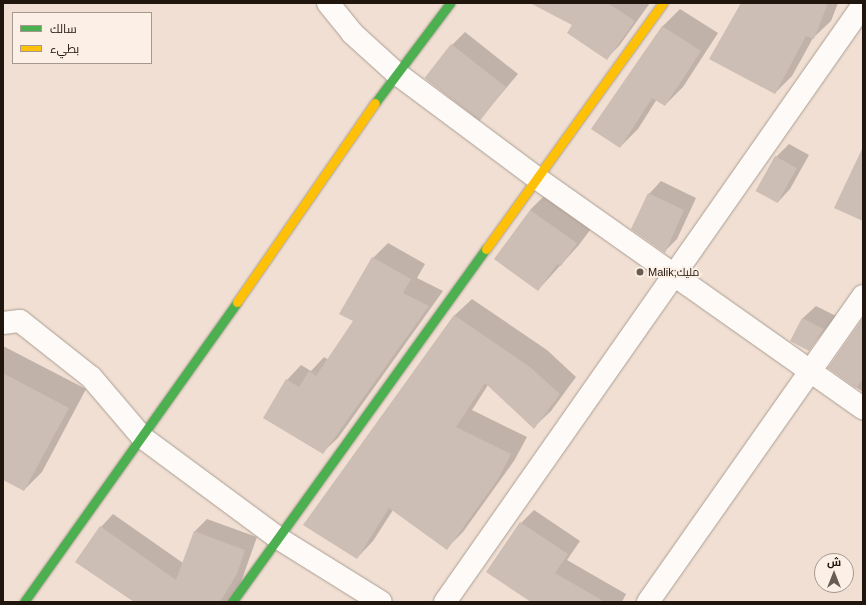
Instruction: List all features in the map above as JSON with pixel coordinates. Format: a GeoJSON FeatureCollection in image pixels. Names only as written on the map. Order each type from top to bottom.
{"type":"FeatureCollection","features":[{"type":"Feature","properties":{"kind":"street"},"geometry":{"type":"LineString","coordinates":[[328,3],[352,33],[396,73],[538,179],[863,408]]}},
{"type":"Feature","properties":{"kind":"street"},"geometry":{"type":"LineString","coordinates":[[24,602],[143,438],[396,73],[450,3]]}},
{"type":"Feature","properties":{"kind":"street"},"geometry":{"type":"LineString","coordinates":[[232,602],[538,179],[663,3]]}},
{"type":"Feature","properties":{"kind":"street"},"geometry":{"type":"LineString","coordinates":[[445,602],[675,276],[863,5]]}},
{"type":"Feature","properties":{"kind":"street"},"geometry":{"type":"LineString","coordinates":[[648,602],[863,296]]}},
{"type":"Feature","properties":{"kind":"street"},"geometry":{"type":"LineString","coordinates":[[3,323],[20,322],[91,377],[143,438],[278,538],[381,602]]}},
{"type":"Feature","properties":{"kind":"building"},"geometry":{"type":"Polygon","coordinates":[[[530,3],[608,3],[635,21],[607,60],[567,33],[572,25],[530,3]]]}},
{"type":"Feature","properties":{"kind":"building"},"geometry":{"type":"Polygon","coordinates":[[[741,3],[828,3],[814,39],[806,36],[775,94],[709,59],[741,3]]]}},
{"type":"Feature","properties":{"kind":"building"},"geometry":{"type":"Polygon","coordinates":[[[662,26],[701,51],[665,106],[652,98],[620,148],[591,129],[662,26]]]}},
{"type":"Feature","properties":{"kind":"building"},"geometry":{"type":"Polygon","coordinates":[[[451,44],[506,87],[480,121],[425,78],[451,44]]]}},
{"type":"Feature","properties":{"kind":"building"},"geometry":{"type":"Polygon","coordinates":[[[863,147],[863,221],[834,208],[863,147]]]}},
{"type":"Feature","properties":{"kind":"building"},"geometry":{"type":"Polygon","coordinates":[[[775,156],[797,168],[777,203],[756,191],[775,156]]]}},
{"type":"Feature","properties":{"kind":"building"},"geometry":{"type":"Polygon","coordinates":[[[648,193],[684,210],[665,253],[631,229],[648,193]]]}},
{"type":"Feature","properties":{"kind":"building"},"geometry":{"type":"Polygon","coordinates":[[[530,210],[577,243],[561,266],[557,264],[538,291],[494,259],[530,210]]]}},
{"type":"Feature","properties":{"kind":"building"},"geometry":{"type":"Polygon","coordinates":[[[372,257],[411,279],[403,293],[429,306],[323,454],[263,418],[286,379],[299,387],[309,371],[316,376],[353,321],[339,314],[372,257]]]}},
{"type":"Feature","properties":{"kind":"building"},"geometry":{"type":"Polygon","coordinates":[[[454,315],[530,367],[560,394],[534,429],[485,383],[456,427],[511,454],[498,479],[447,550],[389,508],[357,559],[303,525],[454,315]]]}},
{"type":"Feature","properties":{"kind":"building"},"geometry":{"type":"Polygon","coordinates":[[[802,318],[824,329],[809,351],[790,341],[802,318]]]}},
{"type":"Feature","properties":{"kind":"building"},"geometry":{"type":"Polygon","coordinates":[[[863,318],[863,379],[856,388],[828,368],[863,318]]]}},
{"type":"Feature","properties":{"kind":"building"},"geometry":{"type":"Polygon","coordinates":[[[3,373],[69,408],[24,491],[3,480],[3,373]]]}},
{"type":"Feature","properties":{"kind":"building"},"geometry":{"type":"Polygon","coordinates":[[[520,522],[568,554],[555,573],[605,602],[531,602],[486,572],[520,522]]]}},
{"type":"Feature","properties":{"kind":"building"},"geometry":{"type":"Polygon","coordinates":[[[100,526],[176,580],[194,531],[245,550],[237,574],[220,602],[134,602],[75,562],[100,526]]]}},
{"type":"Feature","properties":{"kind":"traffic: fast"},"geometry":{"type":"LineString","coordinates":[[375,103],[450,3]]}},
{"type":"Feature","properties":{"kind":"traffic: fast"},"geometry":{"type":"LineString","coordinates":[[232,602],[486,249]]}},
{"type":"Feature","properties":{"kind":"traffic: fast"},"geometry":{"type":"LineString","coordinates":[[24,602],[237,302]]}},
{"type":"Feature","properties":{"kind":"traffic: slow"},"geometry":{"type":"LineString","coordinates":[[486,249],[663,3]]}},
{"type":"Feature","properties":{"kind":"traffic: slow"},"geometry":{"type":"LineString","coordinates":[[237,302],[375,103]]}},
{"type":"Feature","properties":{"kind":"place","name":"Malik;مليك"},"geometry":{"type":"Point","coordinates":[640,272]}}]}
